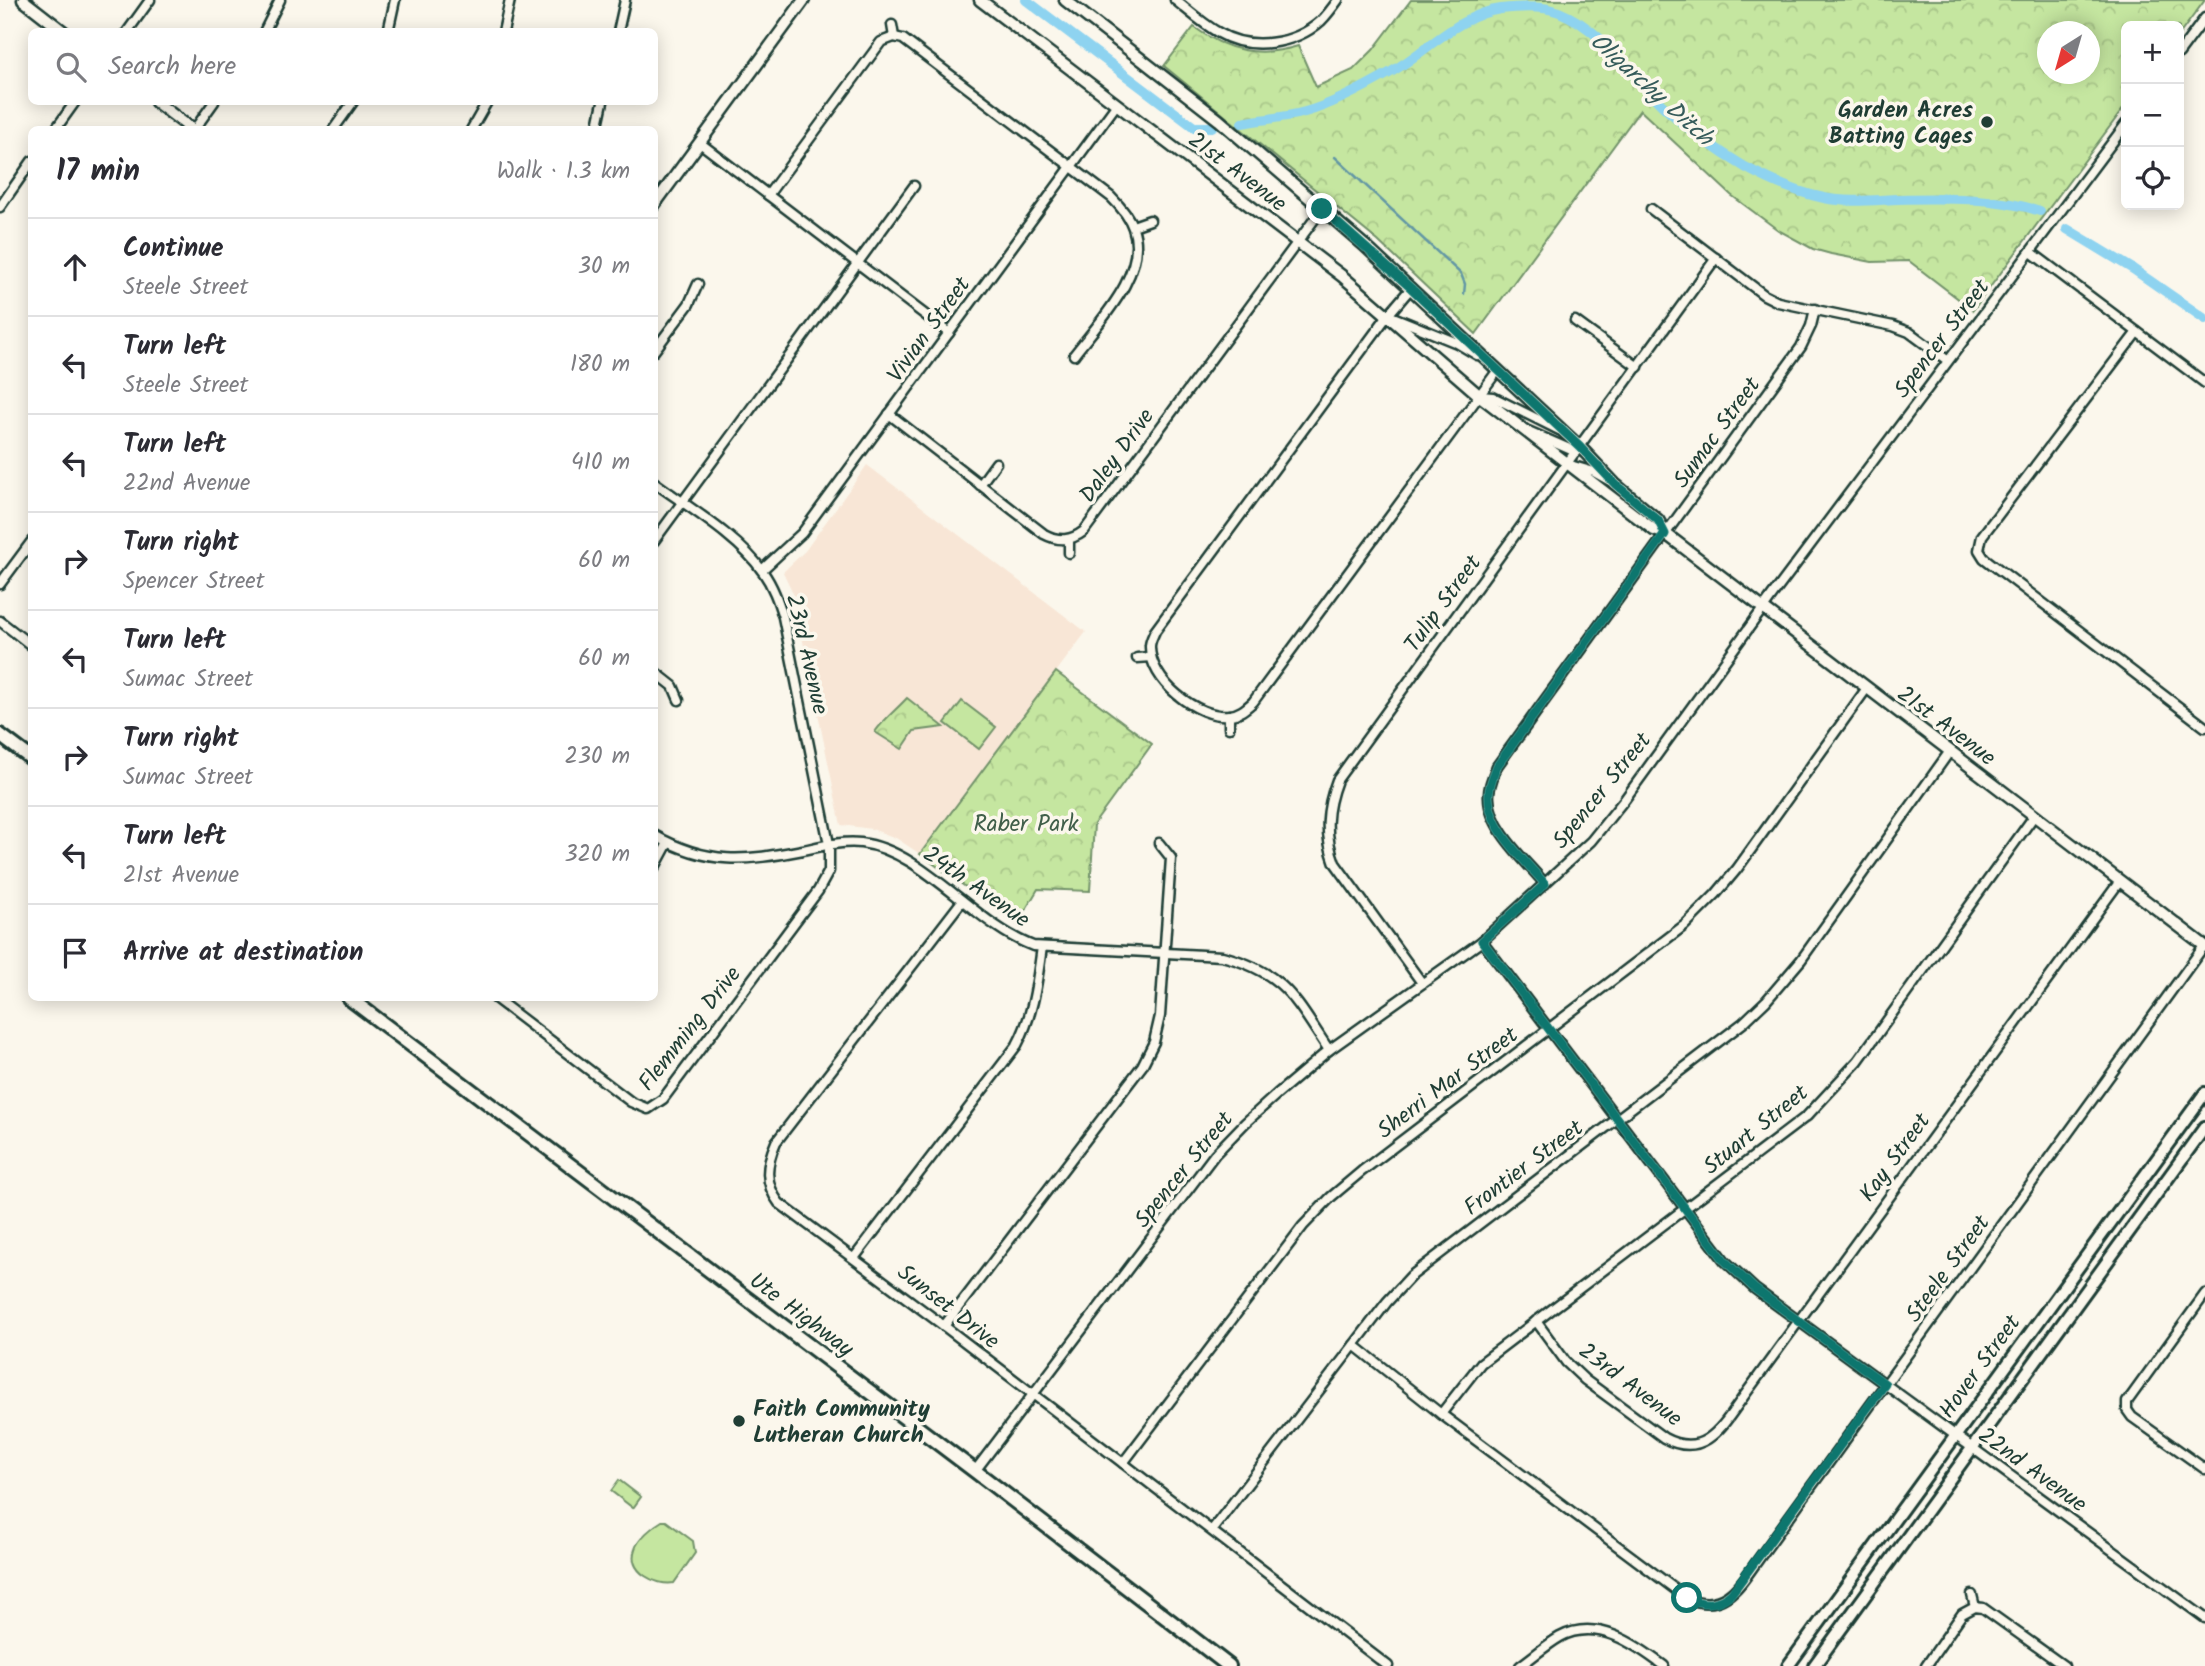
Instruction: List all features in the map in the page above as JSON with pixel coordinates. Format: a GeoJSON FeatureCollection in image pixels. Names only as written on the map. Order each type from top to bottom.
{"type":"FeatureCollection","features":[{"type":"Feature","properties":{"kind":"main road"},"geometry":{"type":"LineString","coordinates":[[0,735],[28,756]]}},
{"type":"Feature","properties":{"kind":"main road","name":"Ute Highway"},"geometry":{"type":"LineString","coordinates":[[353,1001],[975,1471],[1228,1666]]}},
{"type":"Feature","properties":{"kind":"main road","name":"Hover Street"},"geometry":{"type":"LineString","coordinates":[[1788,1666],[2205,1093]]}},
{"type":"Feature","properties":{"kind":"main road","name":"Hover Street"},"geometry":{"type":"LineString","coordinates":[[1814,1666],[2205,1127]]}},
{"type":"Feature","properties":{"kind":"street"},"geometry":{"type":"LineString","coordinates":[[23,0],[59,28]]}},
{"type":"Feature","properties":{"kind":"street"},"geometry":{"type":"LineString","coordinates":[[130,28],[150,0]]}},
{"type":"Feature","properties":{"kind":"street"},"geometry":{"type":"LineString","coordinates":[[266,28],[280,0]]}},
{"type":"Feature","properties":{"kind":"street"},"geometry":{"type":"LineString","coordinates":[[389,28],[395,0]]}},
{"type":"Feature","properties":{"kind":"street"},"geometry":{"type":"LineString","coordinates":[[504,28],[510,0]]}},
{"type":"Feature","properties":{"kind":"street"},"geometry":{"type":"LineString","coordinates":[[619,28],[625,0]]}},
{"type":"Feature","properties":{"kind":"street"},"geometry":{"type":"LineString","coordinates":[[658,200],[804,0]]}},
{"type":"Feature","properties":{"kind":"street","name":"21st Avenue"},"geometry":{"type":"LineString","coordinates":[[980,0],[1298,241],[1522,429],[1654,530],[1665,534],[1763,608],[2205,946]]}},
{"type":"Feature","properties":{"kind":"street","name":"21st Avenue"},"geometry":{"type":"LineString","coordinates":[[1065,0],[1173,82],[1411,288],[1565,433],[1578,450],[1658,520],[1665,534]]}},
{"type":"Feature","properties":{"kind":"street"},"geometry":{"type":"LineString","coordinates":[[1175,0],[1219,33],[1245,42],[1271,43],[1290,39],[1310,29],[1322,20],[1338,0]]}},
{"type":"Feature","properties":{"kind":"street"},"geometry":{"type":"LineString","coordinates":[[2184,46],[2205,18]]}},
{"type":"Feature","properties":{"kind":"street"},"geometry":{"type":"LineString","coordinates":[[892,25],[894,37]]}},
{"type":"Feature","properties":{"kind":"street"},"geometry":{"type":"LineString","coordinates":[[768,195],[881,42],[894,37],[903,39],[1072,165],[1111,197],[1133,226],[1137,243],[1136,260],[1125,286],[1074,355]]}},
{"type":"Feature","properties":{"kind":"street","name":"Vivian Street"},"geometry":{"type":"LineString","coordinates":[[762,570],[803,533],[1117,104]]}},
{"type":"Feature","properties":{"kind":"street"},"geometry":{"type":"LineString","coordinates":[[58,126],[73,105]]}},
{"type":"Feature","properties":{"kind":"street"},"geometry":{"type":"LineString","coordinates":[[160,105],[188,126]]}},
{"type":"Feature","properties":{"kind":"street"},"geometry":{"type":"LineString","coordinates":[[196,126],[212,105]]}},
{"type":"Feature","properties":{"kind":"street"},"geometry":{"type":"LineString","coordinates":[[336,126],[351,105]]}},
{"type":"Feature","properties":{"kind":"street"},"geometry":{"type":"LineString","coordinates":[[473,126],[485,105]]}},
{"type":"Feature","properties":{"kind":"street"},"geometry":{"type":"LineString","coordinates":[[598,126],[602,105]]}},
{"type":"Feature","properties":{"kind":"street","name":"Spencer Street"},"geometry":{"type":"LineString","coordinates":[[975,1471],[1215,1154],[1245,1123],[1329,1050],[1482,941],[1591,841],[1625,799],[1947,360],[2121,131]]}},
{"type":"Feature","properties":{"kind":"street"},"geometry":{"type":"LineString","coordinates":[[700,143],[949,333]]}},
{"type":"Feature","properties":{"kind":"street"},"geometry":{"type":"LineString","coordinates":[[0,207],[28,167]]}},
{"type":"Feature","properties":{"kind":"street"},"geometry":{"type":"LineString","coordinates":[[658,536],[914,186]]}},
{"type":"Feature","properties":{"kind":"street","name":"Daley Drive"},"geometry":{"type":"LineString","coordinates":[[1069,540],[1084,531],[1322,209]]}},
{"type":"Feature","properties":{"kind":"street"},"geometry":{"type":"LineString","coordinates":[[1651,209],[1764,295],[1778,302],[1893,326],[1909,332],[1947,360]]}},
{"type":"Feature","properties":{"kind":"street"},"geometry":{"type":"LineString","coordinates":[[1133,226],[1150,220]]}},
{"type":"Feature","properties":{"kind":"street"},"geometry":{"type":"LineString","coordinates":[[2031,252],[2205,383]]}},
{"type":"Feature","properties":{"kind":"street","name":"Tulip Street"},"geometry":{"type":"LineString","coordinates":[[1422,983],[1335,863],[1326,829],[1330,799],[1337,780],[1716,258]]}},
{"type":"Feature","properties":{"kind":"street"},"geometry":{"type":"LineString","coordinates":[[658,346],[689,304],[698,284]]}},
{"type":"Feature","properties":{"kind":"street"},"geometry":{"type":"LineString","coordinates":[[1411,288],[1388,315],[1155,631],[1150,645],[1151,657],[1162,681],[1200,710],[1228,715],[1242,711],[1253,702],[1498,370]]}},
{"type":"Feature","properties":{"kind":"street","name":"Sumac Street"},"geometry":{"type":"LineString","coordinates":[[1545,884],[1496,826],[1490,811],[1490,784],[1505,754],[1801,348],[1815,309]]}},
{"type":"Feature","properties":{"kind":"street"},"geometry":{"type":"LineString","coordinates":[[1388,315],[1457,343],[1489,362]]}},
{"type":"Feature","properties":{"kind":"street"},"geometry":{"type":"LineString","coordinates":[[1575,321],[1638,367]]}},
{"type":"Feature","properties":{"kind":"street"},"geometry":{"type":"LineString","coordinates":[[2137,332],[1979,542],[1979,550],[1984,558],[2205,727]]}},
{"type":"Feature","properties":{"kind":"street"},"geometry":{"type":"LineString","coordinates":[[1480,396],[1493,397],[1565,433]]}},
{"type":"Feature","properties":{"kind":"street"},"geometry":{"type":"LineString","coordinates":[[889,414],[1044,534],[1069,540],[1069,553]]}},
{"type":"Feature","properties":{"kind":"street"},"geometry":{"type":"LineString","coordinates":[[1522,429],[1578,450]]}},
{"type":"Feature","properties":{"kind":"street"},"geometry":{"type":"LineString","coordinates":[[980,485],[996,463]]}},
{"type":"Feature","properties":{"kind":"street"},"geometry":{"type":"LineString","coordinates":[[1568,464],[1594,472],[1615,484]]}},
{"type":"Feature","properties":{"kind":"street","name":"23rd Avenue"},"geometry":{"type":"LineString","coordinates":[[658,485],[738,545],[762,570],[774,591],[783,617],[829,844]]}},
{"type":"Feature","properties":{"kind":"street"},"geometry":{"type":"LineString","coordinates":[[0,584],[28,546]]}},
{"type":"Feature","properties":{"kind":"street"},"geometry":{"type":"LineString","coordinates":[[0,621],[28,643]]}},
{"type":"Feature","properties":{"kind":"street"},"geometry":{"type":"LineString","coordinates":[[1137,658],[1151,657]]}},
{"type":"Feature","properties":{"kind":"street"},"geometry":{"type":"LineString","coordinates":[[658,674],[673,686],[679,700]]}},
{"type":"Feature","properties":{"kind":"street","name":"Sherri Mar Street"},"geometry":{"type":"LineString","coordinates":[[1123,1463],[1303,1226],[1331,1197],[1362,1171],[1685,925],[1737,869],[1867,688]]}},
{"type":"Feature","properties":{"kind":"street"},"geometry":{"type":"LineString","coordinates":[[1228,715],[1228,727]]}},
{"type":"Feature","properties":{"kind":"street","name":"Frontier Street"},"geometry":{"type":"LineString","coordinates":[[1212,1530],[1387,1302],[1411,1276],[1743,1023],[1766,1001],[1801,960],[1950,751]]}},
{"type":"Feature","properties":{"kind":"street","name":"Stuart Street"},"geometry":{"type":"LineString","coordinates":[[1441,1414],[1481,1363],[1807,1116],[1834,1090],[1866,1051],[2035,816]]}},
{"type":"Feature","properties":{"kind":"street","name":"24th Avenue"},"geometry":{"type":"LineString","coordinates":[[658,837],[702,855],[741,860],[829,844],[860,843],[893,852],[1016,939],[1042,947],[1222,956],[1246,962],[1285,987],[1329,1050]]}},
{"type":"Feature","properties":{"kind":"street"},"geometry":{"type":"LineString","coordinates":[[658,862],[668,843]]}},
{"type":"Feature","properties":{"kind":"street"},"geometry":{"type":"LineString","coordinates":[[944,1326],[1142,1066],[1154,1042],[1160,1016],[1171,858],[1159,843]]}},
{"type":"Feature","properties":{"kind":"street","name":"Flemming Drive"},"geometry":{"type":"LineString","coordinates":[[499,1001],[631,1102],[648,1109],[663,1100],[818,891],[829,871],[829,844]]}},
{"type":"Feature","properties":{"kind":"street","name":"Kay Street"},"geometry":{"type":"LineString","coordinates":[[1692,1446],[1717,1433],[2120,881]]}},
{"type":"Feature","properties":{"kind":"street","name":"Sunset Drive"},"geometry":{"type":"LineString","coordinates":[[962,901],[776,1142],[770,1156],[768,1181],[772,1193],[779,1203],[1388,1666]]}},
{"type":"Feature","properties":{"kind":"street","name":"22nd Avenue"},"geometry":{"type":"LineString","coordinates":[[1482,941],[1725,1261],[1755,1289],[2205,1618]]}},
{"type":"Feature","properties":{"kind":"street","name":"Steele Street"},"geometry":{"type":"LineString","coordinates":[[1441,1414],[1687,1598],[1713,1608],[1726,1599],[1739,1584],[2205,946]]}},
{"type":"Feature","properties":{"kind":"street"},"geometry":{"type":"LineString","coordinates":[[854,1258],[1017,1045],[1034,1005],[1042,947]]}},
{"type":"Feature","properties":{"kind":"street"},"geometry":{"type":"LineString","coordinates":[[648,1109],[651,1119]]}},
{"type":"Feature","properties":{"kind":"street"},"geometry":{"type":"LineString","coordinates":[[2205,1294],[2127,1402],[2127,1410],[2132,1417],[2205,1469]]}},
{"type":"Feature","properties":{"kind":"street","name":"23rd Avenue"},"geometry":{"type":"LineString","coordinates":[[1536,1321],[1566,1362],[1585,1380],[1664,1438],[1692,1446]]}},
{"type":"Feature","properties":{"kind":"street"},"geometry":{"type":"LineString","coordinates":[[1354,1345],[1441,1414]]}},
{"type":"Feature","properties":{"kind":"street"},"geometry":{"type":"LineString","coordinates":[[1692,1446],[1692,1455]]}},
{"type":"Feature","properties":{"kind":"street"},"geometry":{"type":"LineString","coordinates":[[1972,1595],[1975,1607]]}},
{"type":"Feature","properties":{"kind":"street"},"geometry":{"type":"LineString","coordinates":[[1926,1666],[1962,1614],[1975,1607],[1983,1608],[2064,1666]]}},
{"type":"Feature","properties":{"kind":"street"},"geometry":{"type":"LineString","coordinates":[[1520,1666],[1559,1637],[1588,1630],[1606,1632],[1630,1641],[1664,1666]]}},
{"type":"Feature","properties":{"kind":"shaded area"},"geometry":{"type":"Polygon","coordinates":[[[867,465],[1086,632],[920,854],[896,838],[872,829],[841,825],[793,593],[783,572],[805,551],[867,465]]]}},
{"type":"Feature","properties":{"kind":"green space"},"geometry":{"type":"Polygon","coordinates":[[[1411,0],[2205,0],[2184,28],[2184,21],[2121,21],[2121,112],[1973,310],[1909,261],[1872,262],[1831,254],[1813,249],[1778,230],[1731,195],[1640,110],[1476,334],[1378,241],[1164,66],[1194,27],[1218,42],[1243,50],[1284,50],[1298,46],[1316,87],[1353,70],[1373,50],[1411,0]]]}},
{"type":"Feature","properties":{"kind":"green space","name":"Raber Park"},"geometry":{"type":"Polygon","coordinates":[[[1056,672],[1152,744],[1094,824],[1090,891],[1038,889],[1017,924],[920,854],[1056,672]]]}},
{"type":"Feature","properties":{"kind":"green space"},"geometry":{"type":"Polygon","coordinates":[[[907,698],[944,727],[914,731],[902,749],[875,732],[907,698]]]}},
{"type":"Feature","properties":{"kind":"green space"},"geometry":{"type":"Polygon","coordinates":[[[962,701],[996,727],[979,749],[945,723],[962,701]]]}},
{"type":"Feature","properties":{"kind":"green space"},"geometry":{"type":"Polygon","coordinates":[[[619,1480],[641,1497],[633,1508],[611,1491],[619,1480]]]}},
{"type":"Feature","properties":{"kind":"green space"},"geometry":{"type":"Polygon","coordinates":[[[662,1521],[666,1521],[693,1541],[695,1553],[674,1583],[652,1580],[639,1571],[635,1564],[635,1549],[639,1541],[662,1521]]]}},
{"type":"Feature","properties":{"kind":"waterway","name":"Oligarchy Ditch"},"geometry":{"type":"LineString","coordinates":[[1026,0],[1194,127],[1212,127]]}},
{"type":"Feature","properties":{"kind":"waterway","name":"Oligarchy Ditch"},"geometry":{"type":"LineString","coordinates":[[1242,123],[1297,114],[1338,100],[1391,72],[1457,26],[1486,12],[1538,7],[1559,12],[1590,30],[1616,54],[1664,107],[1693,132],[1745,167],[1783,186],[1833,200],[1970,199],[2006,203],[2040,211]]}},
{"type":"Feature","properties":{"kind":"waterway","name":"Oligarchy Ditch"},"geometry":{"type":"LineString","coordinates":[[1335,157],[1461,274],[1465,284],[1464,294]]}},
{"type":"Feature","properties":{"kind":"waterway","name":"Oligarchy Ditch"},"geometry":{"type":"LineString","coordinates":[[2067,229],[2133,269],[2205,319]]}},
{"type":"Feature","properties":{"kind":"place","name":"Garden Acres Batting Cages"},"geometry":{"type":"Point","coordinates":[1987,122]}},
{"type":"Feature","properties":{"kind":"place","name":"Faith Community Lutheran Church"},"geometry":{"type":"Point","coordinates":[739,1421]}},
{"type":"Feature","properties":{"kind":"route"},"geometry":{"type":"LineString","coordinates":[[1322,209],[1411,288],[1580,447],[1615,484],[1658,520],[1665,534],[1497,766],[1488,796],[1496,826],[1545,884],[1482,941],[1725,1261],[1755,1289],[1885,1384],[1731,1594],[1713,1604],[1687,1598]]}}]}
